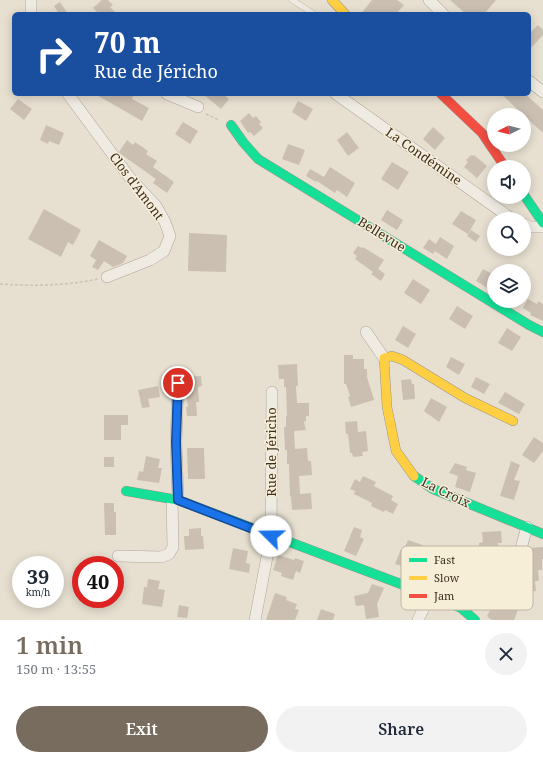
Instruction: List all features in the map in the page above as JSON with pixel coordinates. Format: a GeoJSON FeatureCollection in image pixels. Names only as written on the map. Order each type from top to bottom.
{"type":"FeatureCollection","features":[{"type":"Feature","properties":{"kind":"street"},"geometry":{"type":"LineString","coordinates":[[31,0],[31,12]]}},
{"type":"Feature","properties":{"kind":"street"},"geometry":{"type":"LineString","coordinates":[[332,0],[343,12]]}},
{"type":"Feature","properties":{"kind":"street"},"geometry":{"type":"LineString","coordinates":[[429,0],[441,12]]}},
{"type":"Feature","properties":{"kind":"street"},"geometry":{"type":"LineString","coordinates":[[531,83],[543,92]]}},
{"type":"Feature","properties":{"kind":"street","name":"Clos d'Amont"},"geometry":{"type":"LineString","coordinates":[[69,96],[130,178],[156,206],[165,222],[170,236],[164,251],[150,260],[108,277]]}},
{"type":"Feature","properties":{"kind":"street"},"geometry":{"type":"LineString","coordinates":[[171,96],[198,107]]}},
{"type":"Feature","properties":{"kind":"street","name":"La Condémine"},"geometry":{"type":"LineString","coordinates":[[339,96],[502,212]]}},
{"type":"Feature","properties":{"kind":"street"},"geometry":{"type":"LineString","coordinates":[[443,96],[482,133],[500,160]]}},
{"type":"Feature","properties":{"kind":"street","name":"Bellevue"},"geometry":{"type":"LineString","coordinates":[[231,125],[243,142],[258,158],[529,325],[543,332]]}},
{"type":"Feature","properties":{"kind":"street"},"geometry":{"type":"LineString","coordinates":[[530,204],[543,223]]}},
{"type":"Feature","properties":{"kind":"street"},"geometry":{"type":"LineString","coordinates":[[531,227],[543,227]]}},
{"type":"Feature","properties":{"kind":"street"},"geometry":{"type":"LineString","coordinates":[[366,332],[384,358],[392,356],[403,360],[465,398],[514,421]]}},
{"type":"Feature","properties":{"kind":"street","name":"La Croix"},"geometry":{"type":"LineString","coordinates":[[384,358],[387,407],[396,451],[415,477],[433,489],[543,534]]}},
{"type":"Feature","properties":{"kind":"street"},"geometry":{"type":"LineString","coordinates":[[124,556],[161,557],[169,554],[173,547],[178,383]]}},
{"type":"Feature","properties":{"kind":"street","name":"Rue de Jéricho"},"geometry":{"type":"LineString","coordinates":[[255,620],[271,536],[272,392]]}},
{"type":"Feature","properties":{"kind":"street"},"geometry":{"type":"LineString","coordinates":[[126,492],[175,500],[401,584]]}},
{"type":"Feature","properties":{"kind":"street"},"geometry":{"type":"LineString","coordinates":[[522,546],[527,527]]}},
{"type":"Feature","properties":{"kind":"street"},"geometry":{"type":"LineString","coordinates":[[418,620],[423,610]]}},
{"type":"Feature","properties":{"kind":"street"},"geometry":{"type":"LineString","coordinates":[[463,610],[475,620]]}},
{"type":"Feature","properties":{"kind":"lane"},"geometry":{"type":"LineString","coordinates":[[292,0],[311,12]]}},
{"type":"Feature","properties":{"kind":"path"},"geometry":{"type":"LineString","coordinates":[[198,107],[198,110],[231,125]]}},
{"type":"Feature","properties":{"kind":"path"},"geometry":{"type":"LineString","coordinates":[[0,284],[34,286],[81,283],[108,277]]}},
{"type":"Feature","properties":{"kind":"building"},"geometry":{"type":"Polygon","coordinates":[[[102,0],[108,0],[113,5],[110,7],[115,12],[97,12],[93,8],[102,0]]]}},
{"type":"Feature","properties":{"kind":"building"},"geometry":{"type":"Polygon","coordinates":[[[372,0],[397,0],[404,5],[398,12],[363,12],[372,0]]]}},
{"type":"Feature","properties":{"kind":"building"},"geometry":{"type":"Polygon","coordinates":[[[450,0],[496,0],[486,12],[464,12],[450,0]]]}},
{"type":"Feature","properties":{"kind":"building"},"geometry":{"type":"Polygon","coordinates":[[[60,2],[67,12],[58,12],[54,6],[60,2]]]}},
{"type":"Feature","properties":{"kind":"building"},"geometry":{"type":"Polygon","coordinates":[[[538,25],[543,30],[543,35],[531,48],[531,32],[538,25]]]}},
{"type":"Feature","properties":{"kind":"building"},"geometry":{"type":"Polygon","coordinates":[[[98,96],[133,96],[132,99],[149,108],[142,121],[98,96]]]}},
{"type":"Feature","properties":{"kind":"building"},"geometry":{"type":"Polygon","coordinates":[[[205,96],[225,96],[229,99],[221,109],[205,96]]]}},
{"type":"Feature","properties":{"kind":"building"},"geometry":{"type":"Polygon","coordinates":[[[503,96],[527,96],[543,110],[543,133],[531,122],[531,108],[516,108],[503,96]]]}},
{"type":"Feature","properties":{"kind":"building"},"geometry":{"type":"Polygon","coordinates":[[[18,99],[32,109],[24,120],[10,109],[18,99]]]}},
{"type":"Feature","properties":{"kind":"building"},"geometry":{"type":"Polygon","coordinates":[[[298,101],[313,109],[306,121],[292,112],[298,101]]]}},
{"type":"Feature","properties":{"kind":"building"},"geometry":{"type":"Polygon","coordinates":[[[249,113],[253,118],[256,116],[261,122],[259,124],[263,128],[254,136],[250,132],[248,133],[240,121],[249,113]]]}},
{"type":"Feature","properties":{"kind":"building"},"geometry":{"type":"Polygon","coordinates":[[[183,122],[198,131],[190,144],[175,134],[183,122]]]}},
{"type":"Feature","properties":{"kind":"building"},"geometry":{"type":"Polygon","coordinates":[[[46,125],[64,133],[59,145],[49,141],[48,144],[40,140],[46,125]]]}},
{"type":"Feature","properties":{"kind":"building"},"geometry":{"type":"Polygon","coordinates":[[[433,127],[445,138],[435,150],[423,139],[433,127]]]}},
{"type":"Feature","properties":{"kind":"building"},"geometry":{"type":"Polygon","coordinates":[[[347,132],[359,148],[348,156],[337,140],[347,132]]]}},
{"type":"Feature","properties":{"kind":"building"},"geometry":{"type":"Polygon","coordinates":[[[127,140],[133,145],[135,142],[148,151],[146,154],[157,161],[153,167],[174,182],[167,193],[153,183],[156,179],[119,152],[127,140]]]}},
{"type":"Feature","properties":{"kind":"building"},"geometry":{"type":"Polygon","coordinates":[[[288,144],[305,150],[299,165],[282,159],[288,144]]]}},
{"type":"Feature","properties":{"kind":"building"},"geometry":{"type":"Polygon","coordinates":[[[471,155],[474,155],[487,166],[477,178],[464,167],[468,162],[466,160],[471,155]]]}},
{"type":"Feature","properties":{"kind":"building"},"geometry":{"type":"Polygon","coordinates":[[[392,162],[409,172],[398,190],[381,179],[392,162]]]}},
{"type":"Feature","properties":{"kind":"building"},"geometry":{"type":"Polygon","coordinates":[[[330,167],[355,183],[347,197],[337,190],[335,193],[317,181],[316,182],[306,176],[310,169],[324,177],[330,167]]]}},
{"type":"Feature","properties":{"kind":"building"},"geometry":{"type":"Polygon","coordinates":[[[44,209],[81,230],[73,245],[68,242],[61,257],[28,239],[44,209]]]}},
{"type":"Feature","properties":{"kind":"building"},"geometry":{"type":"Polygon","coordinates":[[[387,210],[403,220],[397,230],[381,220],[387,210]]]}},
{"type":"Feature","properties":{"kind":"building"},"geometry":{"type":"Polygon","coordinates":[[[461,211],[476,220],[468,234],[452,224],[461,211]]]}},
{"type":"Feature","properties":{"kind":"building"},"geometry":{"type":"Polygon","coordinates":[[[471,230],[480,236],[476,242],[467,236],[471,230]]]}},
{"type":"Feature","properties":{"kind":"building"},"geometry":{"type":"Polygon","coordinates":[[[189,233],[227,235],[226,272],[188,271],[189,233]]]}},
{"type":"Feature","properties":{"kind":"building"},"geometry":{"type":"Polygon","coordinates":[[[440,237],[454,246],[447,259],[435,251],[433,254],[423,248],[429,239],[436,244],[440,237]]]}},
{"type":"Feature","properties":{"kind":"building"},"geometry":{"type":"Polygon","coordinates":[[[99,240],[127,256],[123,263],[113,267],[104,261],[98,270],[92,267],[96,260],[90,256],[99,240]]]}},
{"type":"Feature","properties":{"kind":"building"},"geometry":{"type":"Polygon","coordinates":[[[358,246],[363,247],[384,260],[378,269],[385,274],[381,281],[371,274],[373,272],[355,259],[357,256],[353,253],[358,246]]]}},
{"type":"Feature","properties":{"kind":"building"},"geometry":{"type":"Polygon","coordinates":[[[483,269],[487,271],[487,288],[476,281],[483,269]]]}},
{"type":"Feature","properties":{"kind":"building"},"geometry":{"type":"Polygon","coordinates":[[[413,279],[430,290],[421,304],[404,293],[413,279]]]}},
{"type":"Feature","properties":{"kind":"building"},"geometry":{"type":"Polygon","coordinates":[[[531,301],[537,304],[538,301],[543,304],[543,321],[530,315],[531,313],[523,308],[531,308],[531,301]]]}},
{"type":"Feature","properties":{"kind":"building"},"geometry":{"type":"Polygon","coordinates":[[[457,306],[473,316],[465,329],[449,319],[457,306]]]}},
{"type":"Feature","properties":{"kind":"building"},"geometry":{"type":"Polygon","coordinates":[[[403,326],[416,334],[408,348],[395,340],[403,326]]]}},
{"type":"Feature","properties":{"kind":"building"},"geometry":{"type":"Polygon","coordinates":[[[507,328],[521,337],[512,351],[498,343],[507,328]]]}},
{"type":"Feature","properties":{"kind":"building"},"geometry":{"type":"Polygon","coordinates":[[[344,355],[353,355],[353,359],[364,359],[364,369],[367,369],[367,377],[374,400],[351,407],[348,397],[350,396],[346,384],[344,384],[344,355]]]}},
{"type":"Feature","properties":{"kind":"building"},"geometry":{"type":"Polygon","coordinates":[[[451,357],[465,364],[459,375],[446,367],[451,357]]]}},
{"type":"Feature","properties":{"kind":"building"},"geometry":{"type":"Polygon","coordinates":[[[297,364],[297,403],[309,403],[309,416],[306,416],[306,421],[304,422],[306,430],[294,431],[295,449],[307,448],[308,461],[311,461],[312,475],[299,476],[300,494],[311,493],[312,509],[292,510],[289,464],[287,464],[287,450],[285,450],[284,427],[286,427],[287,416],[286,387],[284,387],[284,379],[279,379],[278,365],[297,364]]]}},
{"type":"Feature","properties":{"kind":"building"},"geometry":{"type":"Polygon","coordinates":[[[201,376],[202,386],[198,387],[199,402],[196,402],[197,416],[187,416],[186,407],[188,407],[184,377],[201,376]]]}},
{"type":"Feature","properties":{"kind":"building"},"geometry":{"type":"Polygon","coordinates":[[[476,377],[490,384],[484,394],[471,387],[476,377]]]}},
{"type":"Feature","properties":{"kind":"building"},"geometry":{"type":"Polygon","coordinates":[[[411,379],[412,384],[414,384],[415,399],[403,400],[401,380],[411,379]]]}},
{"type":"Feature","properties":{"kind":"building"},"geometry":{"type":"Polygon","coordinates":[[[158,386],[160,397],[148,399],[150,407],[142,408],[138,390],[158,386]]]}},
{"type":"Feature","properties":{"kind":"building"},"geometry":{"type":"Polygon","coordinates":[[[505,392],[525,404],[519,414],[498,403],[505,392]]]}},
{"type":"Feature","properties":{"kind":"building"},"geometry":{"type":"Polygon","coordinates":[[[431,398],[447,407],[439,422],[424,411],[431,398]]]}},
{"type":"Feature","properties":{"kind":"building"},"geometry":{"type":"Polygon","coordinates":[[[104,415],[128,415],[128,425],[121,425],[121,440],[104,440],[104,415]]]}},
{"type":"Feature","properties":{"kind":"building"},"geometry":{"type":"Polygon","coordinates":[[[357,421],[358,432],[366,431],[368,451],[362,452],[363,456],[353,457],[352,453],[350,453],[345,422],[357,421]]]}},
{"type":"Feature","properties":{"kind":"building"},"geometry":{"type":"Polygon","coordinates":[[[534,437],[543,443],[543,451],[534,463],[522,455],[534,437]]]}},
{"type":"Feature","properties":{"kind":"building"},"geometry":{"type":"Polygon","coordinates":[[[187,448],[204,448],[205,479],[188,479],[187,448]]]}},
{"type":"Feature","properties":{"kind":"building"},"geometry":{"type":"Polygon","coordinates":[[[146,456],[160,459],[158,468],[162,468],[159,483],[137,480],[139,471],[143,472],[146,456]]]}},
{"type":"Feature","properties":{"kind":"building"},"geometry":{"type":"Polygon","coordinates":[[[104,457],[114,457],[114,467],[104,467],[104,457]]]}},
{"type":"Feature","properties":{"kind":"building"},"geometry":{"type":"Polygon","coordinates":[[[511,461],[520,465],[514,480],[520,481],[514,500],[500,496],[511,461]]]}},
{"type":"Feature","properties":{"kind":"building"},"geometry":{"type":"Polygon","coordinates":[[[455,463],[467,467],[466,470],[476,473],[470,492],[455,487],[458,476],[449,473],[455,463]]]}},
{"type":"Feature","properties":{"kind":"building"},"geometry":{"type":"Polygon","coordinates":[[[363,476],[376,482],[374,486],[393,496],[391,500],[398,504],[393,514],[371,506],[372,503],[354,494],[355,491],[350,489],[355,479],[360,482],[363,476]]]}},
{"type":"Feature","properties":{"kind":"building"},"geometry":{"type":"Polygon","coordinates":[[[104,503],[114,503],[114,512],[116,512],[116,535],[105,535],[104,503]]]}},
{"type":"Feature","properties":{"kind":"building"},"geometry":{"type":"Polygon","coordinates":[[[354,527],[362,530],[360,537],[364,539],[356,556],[344,551],[354,527]]]}},
{"type":"Feature","properties":{"kind":"building"},"geometry":{"type":"Polygon","coordinates":[[[201,528],[204,549],[185,550],[184,536],[189,536],[189,529],[201,528]]]}},
{"type":"Feature","properties":{"kind":"building"},"geometry":{"type":"Polygon","coordinates":[[[501,531],[502,543],[498,543],[498,546],[479,546],[479,543],[483,542],[482,532],[501,531]]]}},
{"type":"Feature","properties":{"kind":"building"},"geometry":{"type":"Polygon","coordinates":[[[408,540],[423,545],[423,546],[406,546],[408,540]]]}},
{"type":"Feature","properties":{"kind":"building"},"geometry":{"type":"Polygon","coordinates":[[[543,547],[542,570],[538,570],[539,581],[535,581],[536,591],[533,591],[533,548],[543,547]]]}},
{"type":"Feature","properties":{"kind":"building"},"geometry":{"type":"Polygon","coordinates":[[[233,548],[248,551],[246,563],[250,564],[249,573],[229,569],[233,548]]]}},
{"type":"Feature","properties":{"kind":"building"},"geometry":{"type":"Polygon","coordinates":[[[401,549],[401,566],[395,564],[401,549]]]}},
{"type":"Feature","properties":{"kind":"building"},"geometry":{"type":"Polygon","coordinates":[[[278,555],[294,560],[295,558],[304,561],[300,573],[296,571],[293,580],[281,576],[282,573],[273,570],[278,555]]]}},
{"type":"Feature","properties":{"kind":"building"},"geometry":{"type":"Polygon","coordinates":[[[148,579],[160,581],[158,589],[165,590],[162,607],[142,604],[144,587],[147,587],[148,579]]]}},
{"type":"Feature","properties":{"kind":"building"},"geometry":{"type":"Polygon","coordinates":[[[372,584],[384,588],[377,604],[379,617],[366,619],[364,605],[356,606],[354,596],[368,593],[372,584]]]}},
{"type":"Feature","properties":{"kind":"building"},"geometry":{"type":"Polygon","coordinates":[[[275,593],[287,597],[286,600],[297,604],[295,609],[299,610],[295,620],[266,620],[275,593]]]}},
{"type":"Feature","properties":{"kind":"building"},"geometry":{"type":"Polygon","coordinates":[[[179,605],[189,607],[187,618],[177,617],[179,605]]]}},
{"type":"Feature","properties":{"kind":"building"},"geometry":{"type":"Polygon","coordinates":[[[321,609],[335,614],[333,620],[317,620],[321,609]]]}},
{"type":"Feature","properties":{"kind":"building"},"geometry":{"type":"Polygon","coordinates":[[[490,610],[518,610],[514,620],[493,620],[487,616],[490,610]]]}},
{"type":"Feature","properties":{"kind":"traffic: fast"},"geometry":{"type":"LineString","coordinates":[[231,125],[258,159],[529,325],[543,332]]}},
{"type":"Feature","properties":{"kind":"traffic: fast"},"geometry":{"type":"LineString","coordinates":[[530,204],[543,223]]}},
{"type":"Feature","properties":{"kind":"traffic: fast"},"geometry":{"type":"LineString","coordinates":[[414,476],[433,489],[543,534]]}},
{"type":"Feature","properties":{"kind":"traffic: fast"},"geometry":{"type":"LineString","coordinates":[[126,491],[178,500],[401,584]]}},
{"type":"Feature","properties":{"kind":"traffic: fast"},"geometry":{"type":"LineString","coordinates":[[463,610],[475,620]]}},
{"type":"Feature","properties":{"kind":"traffic: slow"},"geometry":{"type":"LineString","coordinates":[[332,0],[343,12]]}},
{"type":"Feature","properties":{"kind":"traffic: slow"},"geometry":{"type":"LineString","coordinates":[[414,476],[396,451],[387,407],[384,358],[392,356],[403,360],[465,398],[513,421]]}},
{"type":"Feature","properties":{"kind":"traffic: jam"},"geometry":{"type":"LineString","coordinates":[[443,96],[482,133],[500,160]]}},
{"type":"Feature","properties":{"kind":"route"},"geometry":{"type":"LineString","coordinates":[[178,383],[176,442],[178,500],[271,536]]}}]}
